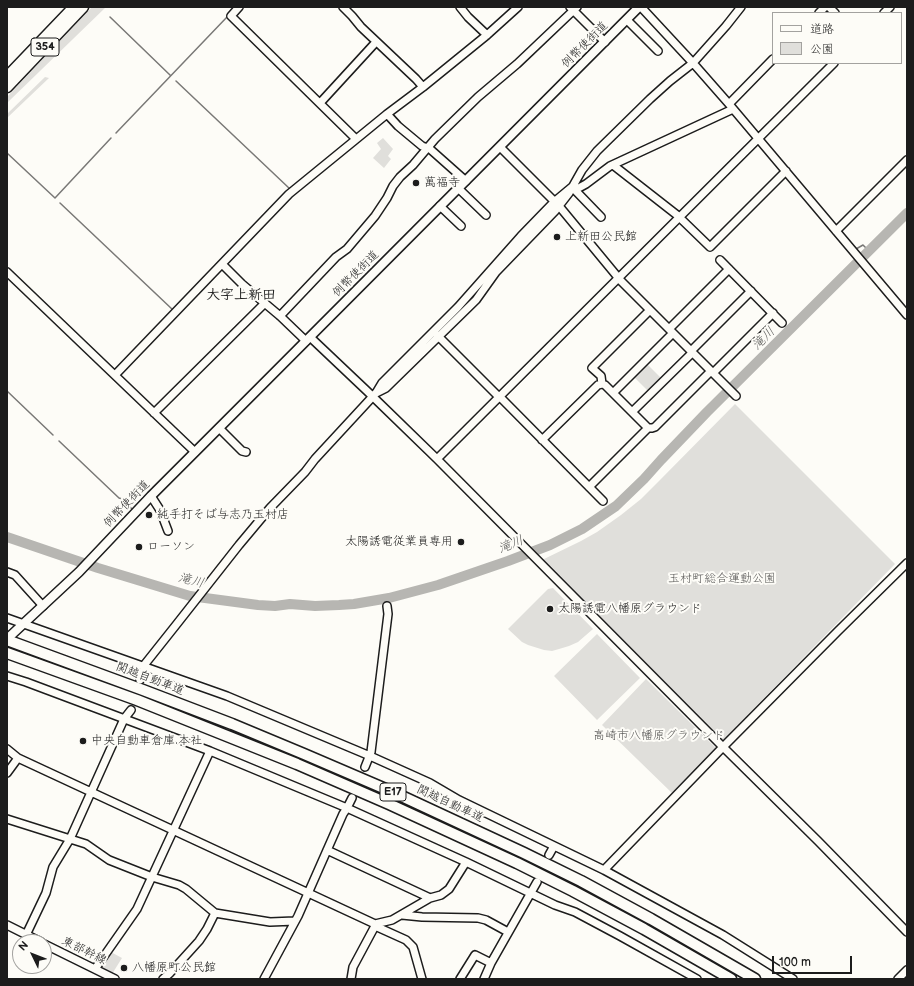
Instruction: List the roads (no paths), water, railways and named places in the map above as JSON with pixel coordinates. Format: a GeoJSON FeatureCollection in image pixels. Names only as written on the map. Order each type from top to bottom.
{"type":"FeatureCollection","features":[{"type":"Feature","properties":{"kind":"highway","name":"354"},"geometry":{"type":"LineString","coordinates":[[7,77],[74,7]]}},
{"type":"Feature","properties":{"kind":"highway","name":"354"},"geometry":{"type":"LineString","coordinates":[[7,87],[83,7]]}},
{"type":"Feature","properties":{"kind":"highway","name":"関越自動車道"},"geometry":{"type":"LineString","coordinates":[[9,641],[232,724],[395,793],[581,881],[658,922],[755,979]]}},
{"type":"Feature","properties":{"kind":"highway","name":"関越自動車道"},"geometry":{"type":"LineString","coordinates":[[7,653],[137,700],[297,764],[389,804],[511,860],[573,891],[644,929],[731,979]]}},
{"type":"Feature","properties":{"kind":"main road","name":"例幣使街道"},"geometry":{"type":"LineString","coordinates":[[43,606],[640,7]]}},
{"type":"Feature","properties":{"kind":"main road"},"geometry":{"type":"LineString","coordinates":[[9,641],[24,623],[43,606]]}},
{"type":"Feature","properties":{"kind":"street"},"geometry":{"type":"LineString","coordinates":[[239,7],[231,16],[356,139]]}},
{"type":"Feature","properties":{"kind":"street"},"geometry":{"type":"LineString","coordinates":[[343,7],[361,27],[423,87]]}},
{"type":"Feature","properties":{"kind":"street"},"geometry":{"type":"LineString","coordinates":[[460,7],[484,34],[487,35]]}},
{"type":"Feature","properties":{"kind":"street"},"geometry":{"type":"LineString","coordinates":[[115,375],[284,199],[313,173],[487,35],[518,7]]}},
{"type":"Feature","properties":{"kind":"street"},"geometry":{"type":"LineString","coordinates":[[640,7],[693,62],[907,315]]}},
{"type":"Feature","properties":{"kind":"street"},"geometry":{"type":"LineString","coordinates":[[140,680],[145,664],[240,543],[278,500],[375,395],[386,388],[436,334],[476,300],[496,272],[557,204],[574,188],[577,178],[590,159],[670,80],[693,62],[741,7]]}},
{"type":"Feature","properties":{"kind":"street"},"geometry":{"type":"LineString","coordinates":[[280,316],[336,257],[347,249],[375,216],[400,177],[435,138],[478,97],[517,64],[574,8],[605,42]]}},
{"type":"Feature","properties":{"kind":"street"},"geometry":{"type":"LineString","coordinates":[[627,20],[658,51]]}},
{"type":"Feature","properties":{"kind":"street"},"geometry":{"type":"LineString","coordinates":[[320,102],[376,42]]}},
{"type":"Feature","properties":{"kind":"street"},"geometry":{"type":"LineString","coordinates":[[574,188],[580,188],[607,168],[731,106],[772,60]]}},
{"type":"Feature","properties":{"kind":"street"},"geometry":{"type":"LineString","coordinates":[[436,460],[833,64]]}},
{"type":"Feature","properties":{"kind":"street"},"geometry":{"type":"LineString","coordinates":[[387,114],[422,146],[430,148],[466,181]]}},
{"type":"Feature","properties":{"kind":"street"},"geometry":{"type":"LineString","coordinates":[[500,147],[557,204],[618,278],[736,396]]}},
{"type":"Feature","properties":{"kind":"street"},"geometry":{"type":"LineString","coordinates":[[836,231],[907,160]]}},
{"type":"Feature","properties":{"kind":"street"},"geometry":{"type":"LineString","coordinates":[[613,165],[680,218],[710,247],[786,172]]}},
{"type":"Feature","properties":{"kind":"street"},"geometry":{"type":"LineString","coordinates":[[458,188],[486,215]]}},
{"type":"Feature","properties":{"kind":"street"},"geometry":{"type":"LineString","coordinates":[[574,188],[601,217]]}},
{"type":"Feature","properties":{"kind":"street"},"geometry":{"type":"LineString","coordinates":[[440,206],[461,226]]}},
{"type":"Feature","properties":{"kind":"street"},"geometry":{"type":"LineString","coordinates":[[720,260],[782,323]]}},
{"type":"Feature","properties":{"kind":"street"},"geometry":{"type":"LineString","coordinates":[[222,264],[242,284],[375,395],[436,460],[907,932]]}},
{"type":"Feature","properties":{"kind":"street"},"geometry":{"type":"LineString","coordinates":[[613,393],[729,269]]}},
{"type":"Feature","properties":{"kind":"street"},"geometry":{"type":"LineString","coordinates":[[7,272],[195,452]]}},
{"type":"Feature","properties":{"kind":"street"},"geometry":{"type":"LineString","coordinates":[[632,412],[751,291]]}},
{"type":"Feature","properties":{"kind":"street"},"geometry":{"type":"LineString","coordinates":[[154,413],[265,302]]}},
{"type":"Feature","properties":{"kind":"street"},"geometry":{"type":"LineString","coordinates":[[602,384],[601,376],[592,368],[650,310]]}},
{"type":"Feature","properties":{"kind":"street"},"geometry":{"type":"LineString","coordinates":[[589,487],[648,428],[655,427],[773,313]]}},
{"type":"Feature","properties":{"kind":"street"},"geometry":{"type":"LineString","coordinates":[[436,334],[603,501]]}},
{"type":"Feature","properties":{"kind":"street"},"geometry":{"type":"LineString","coordinates":[[602,384],[605,385],[648,428]]}},
{"type":"Feature","properties":{"kind":"street"},"geometry":{"type":"LineString","coordinates":[[542,440],[598,385],[602,384]]}},
{"type":"Feature","properties":{"kind":"street"},"geometry":{"type":"LineString","coordinates":[[219,428],[242,451],[246,452]]}},
{"type":"Feature","properties":{"kind":"street"},"geometry":{"type":"LineString","coordinates":[[151,496],[160,510],[168,531]]}},
{"type":"Feature","properties":{"kind":"street"},"geometry":{"type":"LineString","coordinates":[[604,870],[723,747],[907,563]]}},
{"type":"Feature","properties":{"kind":"street"},"geometry":{"type":"LineString","coordinates":[[7,572],[15,575],[43,606]]}},
{"type":"Feature","properties":{"kind":"street"},"geometry":{"type":"LineString","coordinates":[[365,767],[371,752],[388,614],[387,606]]}},
{"type":"Feature","properties":{"kind":"street"},"geometry":{"type":"LineString","coordinates":[[7,618],[227,696],[430,783],[459,800],[604,870],[723,935],[793,979]]}},
{"type":"Feature","properties":{"kind":"street"},"geometry":{"type":"LineString","coordinates":[[7,676],[210,751],[347,808],[581,916],[698,979]]}},
{"type":"Feature","properties":{"kind":"street"},"geometry":{"type":"LineString","coordinates":[[26,934],[46,893],[53,867],[70,840],[124,720],[131,710]]}},
{"type":"Feature","properties":{"kind":"street"},"geometry":{"type":"LineString","coordinates":[[7,749],[18,758],[90,793],[173,830],[406,940],[413,947],[422,979]]}},
{"type":"Feature","properties":{"kind":"street"},"geometry":{"type":"LineString","coordinates":[[95,969],[137,908],[210,751]]}},
{"type":"Feature","properties":{"kind":"street"},"geometry":{"type":"LineString","coordinates":[[7,773],[18,758]]}},
{"type":"Feature","properties":{"kind":"street"},"geometry":{"type":"LineString","coordinates":[[264,979],[295,921],[343,814],[352,798]]}},
{"type":"Feature","properties":{"kind":"street"},"geometry":{"type":"LineString","coordinates":[[7,819],[86,844],[109,860],[152,877],[179,885],[215,913],[270,922],[295,921]]}},
{"type":"Feature","properties":{"kind":"street"},"geometry":{"type":"LineString","coordinates":[[549,856],[554,846]]}},
{"type":"Feature","properties":{"kind":"street"},"geometry":{"type":"LineString","coordinates":[[327,850],[430,898]]}},
{"type":"Feature","properties":{"kind":"street"},"geometry":{"type":"LineString","coordinates":[[351,979],[353,967],[375,925],[392,920],[430,898],[441,895],[448,889],[466,862]]}},
{"type":"Feature","properties":{"kind":"street"},"geometry":{"type":"LineString","coordinates":[[484,979],[491,963],[537,882]]}},
{"type":"Feature","properties":{"kind":"street"},"geometry":{"type":"LineString","coordinates":[[163,979],[199,941],[215,913]]}},
{"type":"Feature","properties":{"kind":"street"},"geometry":{"type":"LineString","coordinates":[[402,915],[422,917],[478,918],[486,920],[508,932]]}},
{"type":"Feature","properties":{"kind":"street"},"geometry":{"type":"LineString","coordinates":[[7,925],[24,934]]}},
{"type":"Feature","properties":{"kind":"street","name":"東部幹線"},"geometry":{"type":"LineString","coordinates":[[52,948],[115,979]]}},
{"type":"Feature","properties":{"kind":"street"},"geometry":{"type":"LineString","coordinates":[[460,979],[475,955],[491,963]]}},
{"type":"Feature","properties":{"kind":"street"},"geometry":{"type":"LineString","coordinates":[[898,979],[907,970]]}},
{"type":"Feature","properties":{"kind":"waterway"},"geometry":{"type":"LineString","coordinates":[[110,17],[170,75]]}},
{"type":"Feature","properties":{"kind":"waterway"},"geometry":{"type":"LineString","coordinates":[[116,133],[227,17]]}},
{"type":"Feature","properties":{"kind":"waterway"},"geometry":{"type":"LineString","coordinates":[[176,81],[290,189]]}},
{"type":"Feature","properties":{"kind":"waterway"},"geometry":{"type":"LineString","coordinates":[[7,153],[55,198],[111,138]]}},
{"type":"Feature","properties":{"kind":"waterway"},"geometry":{"type":"LineString","coordinates":[[60,203],[173,310]]}},
{"type":"Feature","properties":{"kind":"waterway","name":"滝川"},"geometry":{"type":"LineString","coordinates":[[7,537],[98,568],[190,596],[275,606],[290,604],[315,606],[354,604],[389,598],[438,585],[508,561],[550,545],[582,529],[616,506],[644,479],[707,412],[907,213]]}},
{"type":"Feature","properties":{"kind":"waterway"},"geometry":{"type":"LineString","coordinates":[[843,234],[856,249],[863,245],[869,251]]}},
{"type":"Feature","properties":{"kind":"waterway"},"geometry":{"type":"LineString","coordinates":[[7,391],[53,435]]}},
{"type":"Feature","properties":{"kind":"waterway"},"geometry":{"type":"LineString","coordinates":[[59,441],[133,510]]}},
{"type":"Feature","properties":{"kind":"tunnel"},"geometry":{"type":"LineString","coordinates":[[131,710],[139,684]]}},
{"type":"Feature","properties":{"kind":"tunnel"},"geometry":{"type":"LineString","coordinates":[[352,798],[365,767]]}},
{"type":"Feature","properties":{"kind":"place","name":"萬福寺"},"geometry":{"type":"Point","coordinates":[416,183]}},
{"type":"Feature","properties":{"kind":"place","name":"上新田公民館"},"geometry":{"type":"Point","coordinates":[557,237]}},
{"type":"Feature","properties":{"kind":"place","name":"純手打そば与志乃玉村店"},"geometry":{"type":"Point","coordinates":[149,515]}},
{"type":"Feature","properties":{"kind":"place","name":"太陽誘電従業員専用"},"geometry":{"type":"Point","coordinates":[461,542]}},
{"type":"Feature","properties":{"kind":"place","name":"ローソン"},"geometry":{"type":"Point","coordinates":[139,547]}},
{"type":"Feature","properties":{"kind":"place","name":"太陽誘電八幡原グラウンド"},"geometry":{"type":"Point","coordinates":[550,609]}},
{"type":"Feature","properties":{"kind":"place","name":"中央自動車倉庫 本社"},"geometry":{"type":"Point","coordinates":[83,741]}},
{"type":"Feature","properties":{"kind":"place","name":"八幡原町公民館"},"geometry":{"type":"Point","coordinates":[124,968]}},
{"type":"Feature","properties":{"kind":"district","name":"大字上新田"},"geometry":{"type":"Point","coordinates":[241,295]}},
{"type":"Feature","properties":{"kind":"park label","name":"玉村町総合運動公園"},"geometry":{"type":"Point","coordinates":[722,579]}},
{"type":"Feature","properties":{"kind":"park label","name":"高崎市八幡原グラウンド"},"geometry":{"type":"Point","coordinates":[659,736]}}]}
